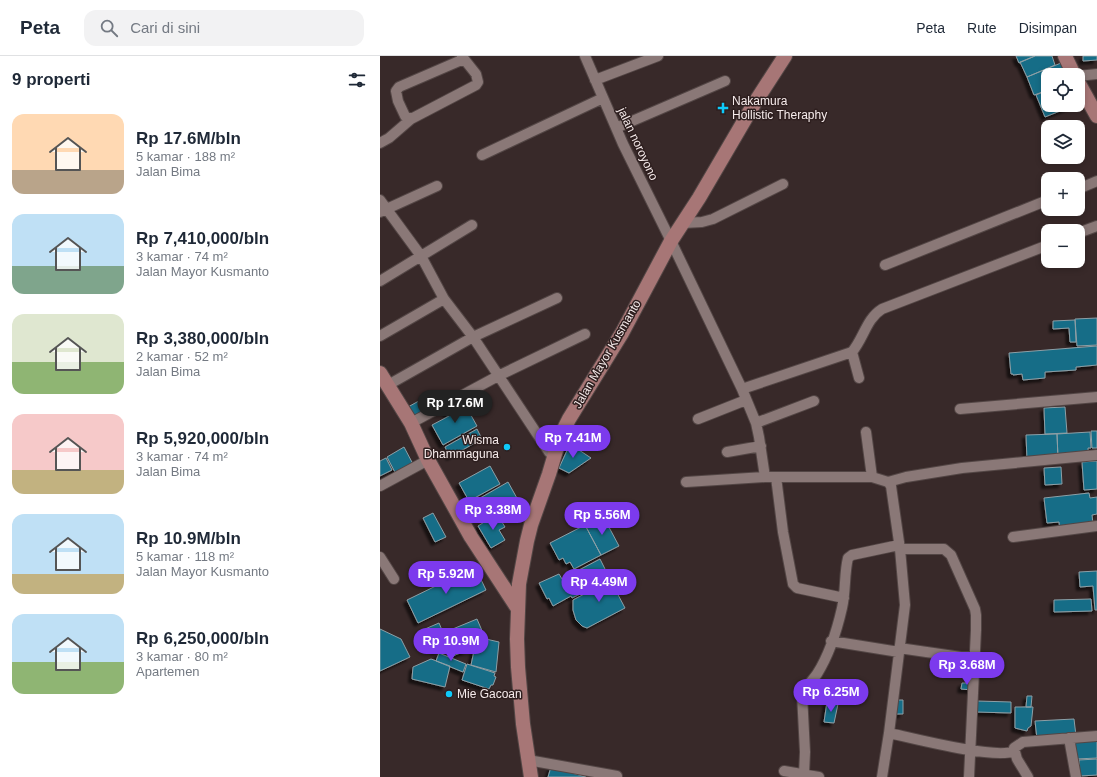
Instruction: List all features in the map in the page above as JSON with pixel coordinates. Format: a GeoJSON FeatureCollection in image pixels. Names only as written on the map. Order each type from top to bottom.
{"type":"FeatureCollection","features":[{"type":"Feature","properties":{"kind":"main road"},"geometry":{"type":"LineString","coordinates":[[1066,56],[1071,68]]}},
{"type":"Feature","properties":{"kind":"main road","name":"Jalan Mayor Kusmanto"},"geometry":{"type":"LineString","coordinates":[[531,777],[523,724],[518,674],[517,639],[519,584],[527,541],[560,437],[569,419],[622,333],[671,241],[699,198],[754,104],[782,60]]}},
{"type":"Feature","properties":{"kind":"main road"},"geometry":{"type":"LineString","coordinates":[[1085,93],[1096,111]]}},
{"type":"Feature","properties":{"kind":"main road"},"geometry":{"type":"LineString","coordinates":[[380,373],[411,424],[428,460],[471,537],[518,610]]}},
{"type":"Feature","properties":{"kind":"street","name":"jalan noroyono"},"geometry":{"type":"LineString","coordinates":[[585,56],[616,128],[742,389],[756,423],[765,477]]}},
{"type":"Feature","properties":{"kind":"street"},"geometry":{"type":"LineString","coordinates":[[595,80],[658,56]]}},
{"type":"Feature","properties":{"kind":"street"},"geometry":{"type":"LineString","coordinates":[[380,143],[389,138],[411,119],[476,85],[478,82],[476,74],[463,57],[400,87],[396,91],[398,101],[405,116],[411,119]]}},
{"type":"Feature","properties":{"kind":"street"},"geometry":{"type":"LineString","coordinates":[[1085,75],[1097,74]]}},
{"type":"Feature","properties":{"kind":"street"},"geometry":{"type":"LineString","coordinates":[[616,128],[726,81]]}},
{"type":"Feature","properties":{"kind":"street"},"geometry":{"type":"LineString","coordinates":[[482,155],[603,98]]}},
{"type":"Feature","properties":{"kind":"street"},"geometry":{"type":"LineString","coordinates":[[1085,186],[1097,181]]}},
{"type":"Feature","properties":{"kind":"street"},"geometry":{"type":"LineString","coordinates":[[683,223],[702,222],[713,219],[783,184]]}},
{"type":"Feature","properties":{"kind":"street"},"geometry":{"type":"LineString","coordinates":[[383,210],[437,186]]}},
{"type":"Feature","properties":{"kind":"street"},"geometry":{"type":"LineString","coordinates":[[380,200],[383,210],[421,256],[444,299],[474,337],[498,376],[549,452],[555,456]]}},
{"type":"Feature","properties":{"kind":"street"},"geometry":{"type":"LineString","coordinates":[[885,265],[1041,203]]}},
{"type":"Feature","properties":{"kind":"street"},"geometry":{"type":"LineString","coordinates":[[380,281],[472,225]]}},
{"type":"Feature","properties":{"kind":"street"},"geometry":{"type":"LineString","coordinates":[[1085,230],[1097,226]]}},
{"type":"Feature","properties":{"kind":"street"},"geometry":{"type":"LineString","coordinates":[[742,389],[852,352],[858,346],[866,327],[875,313],[882,308],[1041,248]]}},
{"type":"Feature","properties":{"kind":"street"},"geometry":{"type":"LineString","coordinates":[[388,385],[474,337],[557,298]]}},
{"type":"Feature","properties":{"kind":"street"},"geometry":{"type":"LineString","coordinates":[[380,336],[444,299]]}},
{"type":"Feature","properties":{"kind":"street"},"geometry":{"type":"LineString","coordinates":[[411,424],[498,376],[585,334]]}},
{"type":"Feature","properties":{"kind":"street"},"geometry":{"type":"LineString","coordinates":[[852,352],[858,378]]}},
{"type":"Feature","properties":{"kind":"street"},"geometry":{"type":"LineString","coordinates":[[960,409],[1097,397]]}},
{"type":"Feature","properties":{"kind":"street"},"geometry":{"type":"LineString","coordinates":[[698,419],[746,400]]}},
{"type":"Feature","properties":{"kind":"street"},"geometry":{"type":"LineString","coordinates":[[756,423],[814,401]]}},
{"type":"Feature","properties":{"kind":"street"},"geometry":{"type":"LineString","coordinates":[[866,432],[872,477]]}},
{"type":"Feature","properties":{"kind":"street"},"geometry":{"type":"LineString","coordinates":[[727,452],[761,446]]}},
{"type":"Feature","properties":{"kind":"street"},"geometry":{"type":"LineString","coordinates":[[686,482],[765,477],[872,477],[888,482],[906,477],[962,468],[1097,455]]}},
{"type":"Feature","properties":{"kind":"street"},"geometry":{"type":"LineString","coordinates":[[380,486],[428,460]]}},
{"type":"Feature","properties":{"kind":"street"},"geometry":{"type":"LineString","coordinates":[[776,477],[783,532],[793,584],[797,588],[844,598]]}},
{"type":"Feature","properties":{"kind":"street"},"geometry":{"type":"LineString","coordinates":[[882,777],[905,605],[891,486],[888,482]]}},
{"type":"Feature","properties":{"kind":"street"},"geometry":{"type":"LineString","coordinates":[[1013,537],[1097,526]]}},
{"type":"Feature","properties":{"kind":"street"},"geometry":{"type":"LineString","coordinates":[[804,774],[802,694],[816,674],[831,642],[844,598],[848,558],[852,555],[899,547],[944,549],[952,555],[976,615],[969,777]]}},
{"type":"Feature","properties":{"kind":"street"},"geometry":{"type":"LineString","coordinates":[[380,557],[394,579]]}},
{"type":"Feature","properties":{"kind":"street"},"geometry":{"type":"LineString","coordinates":[[831,642],[961,657],[975,657]]}},
{"type":"Feature","properties":{"kind":"street"},"geometry":{"type":"LineString","coordinates":[[889,733],[970,750],[1005,754],[1014,751],[1014,748],[1023,742],[1097,736]]}},
{"type":"Feature","properties":{"kind":"street"},"geometry":{"type":"LineString","coordinates":[[1070,738],[1076,777]]}},
{"type":"Feature","properties":{"kind":"street"},"geometry":{"type":"LineString","coordinates":[[1014,748],[1017,759],[1028,777]]}},
{"type":"Feature","properties":{"kind":"street"},"geometry":{"type":"LineString","coordinates":[[528,760],[617,776]]}},
{"type":"Feature","properties":{"kind":"street"},"geometry":{"type":"LineString","coordinates":[[784,771],[819,777]]}},
{"type":"Feature","properties":{"kind":"building"},"geometry":{"type":"Polygon","coordinates":[[[1016,56],[1035,56],[1019,63],[1016,56]]]}},
{"type":"Feature","properties":{"kind":"building"},"geometry":{"type":"Polygon","coordinates":[[[1035,56],[1052,56],[1055,65],[1048,68],[1041,68],[1041,71],[1027,77],[1020,62],[1035,56]]]}},
{"type":"Feature","properties":{"kind":"building"},"geometry":{"type":"Polygon","coordinates":[[[1083,56],[1097,56],[1097,60],[1083,61],[1083,56]]]}},
{"type":"Feature","properties":{"kind":"building"},"geometry":{"type":"Polygon","coordinates":[[[1061,63],[1063,68],[1049,68],[1061,63]]]}},
{"type":"Feature","properties":{"kind":"building"},"geometry":{"type":"Polygon","coordinates":[[[1041,71],[1041,92],[1034,95],[1027,77],[1041,71]]]}},
{"type":"Feature","properties":{"kind":"building"},"geometry":{"type":"Polygon","coordinates":[[[1041,93],[1041,107],[1036,95],[1041,93]]]}},
{"type":"Feature","properties":{"kind":"building"},"geometry":{"type":"Polygon","coordinates":[[[1043,112],[1058,112],[1045,117],[1043,112]]]}},
{"type":"Feature","properties":{"kind":"building"},"geometry":{"type":"Polygon","coordinates":[[[1097,318],[1097,345],[1077,346],[1075,319],[1097,318]]]}},
{"type":"Feature","properties":{"kind":"building"},"geometry":{"type":"Polygon","coordinates":[[[1075,320],[1076,342],[1070,342],[1069,328],[1053,329],[1053,321],[1075,320]]]}},
{"type":"Feature","properties":{"kind":"building"},"geometry":{"type":"Polygon","coordinates":[[[1097,346],[1097,365],[1076,367],[1076,370],[1045,372],[1045,378],[1023,380],[1022,374],[1011,374],[1009,353],[1097,346]]]}},
{"type":"Feature","properties":{"kind":"building"},"geometry":{"type":"Polygon","coordinates":[[[426,397],[432,408],[414,418],[408,407],[426,397]]]}},
{"type":"Feature","properties":{"kind":"building"},"geometry":{"type":"Polygon","coordinates":[[[463,401],[477,426],[443,445],[432,425],[449,416],[446,411],[463,401]]]}},
{"type":"Feature","properties":{"kind":"building"},"geometry":{"type":"Polygon","coordinates":[[[1065,407],[1067,433],[1045,434],[1044,408],[1065,407]]]}},
{"type":"Feature","properties":{"kind":"building"},"geometry":{"type":"Polygon","coordinates":[[[477,429],[482,439],[450,457],[445,447],[477,429]]]}},
{"type":"Feature","properties":{"kind":"building"},"geometry":{"type":"Polygon","coordinates":[[[1091,431],[1097,431],[1097,448],[1092,448],[1091,431]]]}},
{"type":"Feature","properties":{"kind":"building"},"geometry":{"type":"Polygon","coordinates":[[[1090,432],[1091,448],[1088,448],[1088,454],[1058,458],[1057,434],[1090,432]]]}},
{"type":"Feature","properties":{"kind":"building"},"geometry":{"type":"Polygon","coordinates":[[[1057,434],[1058,458],[1027,459],[1026,435],[1057,434]]]}},
{"type":"Feature","properties":{"kind":"building"},"geometry":{"type":"Polygon","coordinates":[[[570,444],[591,458],[569,473],[559,468],[570,444]]]}},
{"type":"Feature","properties":{"kind":"building"},"geometry":{"type":"Polygon","coordinates":[[[404,447],[414,466],[397,476],[387,457],[404,447]]]}},
{"type":"Feature","properties":{"kind":"building"},"geometry":{"type":"Polygon","coordinates":[[[386,458],[392,470],[380,476],[380,461],[386,458]]]}},
{"type":"Feature","properties":{"kind":"building"},"geometry":{"type":"Polygon","coordinates":[[[1097,461],[1097,489],[1084,490],[1082,462],[1097,461]]]}},
{"type":"Feature","properties":{"kind":"building"},"geometry":{"type":"Polygon","coordinates":[[[490,466],[500,484],[469,501],[459,483],[490,466]]]}},
{"type":"Feature","properties":{"kind":"building"},"geometry":{"type":"Polygon","coordinates":[[[1061,467],[1062,484],[1045,485],[1044,468],[1061,467]]]}},
{"type":"Feature","properties":{"kind":"building"},"geometry":{"type":"Polygon","coordinates":[[[508,482],[518,500],[487,518],[483,512],[468,521],[461,509],[508,482]]]}},
{"type":"Feature","properties":{"kind":"building"},"geometry":{"type":"Polygon","coordinates":[[[1089,493],[1090,498],[1097,497],[1097,514],[1092,515],[1093,524],[1060,530],[1059,522],[1047,523],[1044,498],[1089,493]]]}},
{"type":"Feature","properties":{"kind":"building"},"geometry":{"type":"Polygon","coordinates":[[[433,513],[446,537],[435,542],[423,518],[433,513]]]}},
{"type":"Feature","properties":{"kind":"building"},"geometry":{"type":"Polygon","coordinates":[[[497,514],[505,527],[499,530],[505,540],[491,548],[478,526],[497,514]]]}},
{"type":"Feature","properties":{"kind":"building"},"geometry":{"type":"Polygon","coordinates":[[[603,516],[619,546],[601,555],[585,525],[603,516]]]}},
{"type":"Feature","properties":{"kind":"building"},"geometry":{"type":"Polygon","coordinates":[[[585,525],[601,555],[574,569],[570,562],[566,564],[563,558],[559,560],[550,543],[585,525]]]}},
{"type":"Feature","properties":{"kind":"building"},"geometry":{"type":"Polygon","coordinates":[[[600,559],[610,579],[572,598],[571,596],[553,606],[549,598],[547,599],[539,583],[559,574],[562,579],[600,559]]]}},
{"type":"Feature","properties":{"kind":"building"},"geometry":{"type":"Polygon","coordinates":[[[475,567],[486,590],[418,623],[407,600],[475,567]]]}},
{"type":"Feature","properties":{"kind":"building"},"geometry":{"type":"Polygon","coordinates":[[[1097,571],[1097,610],[1095,610],[1093,586],[1080,587],[1079,572],[1097,571]]]}},
{"type":"Feature","properties":{"kind":"building"},"geometry":{"type":"Polygon","coordinates":[[[624,573],[628,582],[615,589],[625,608],[587,628],[582,626],[576,620],[573,610],[573,600],[624,573]]]}},
{"type":"Feature","properties":{"kind":"building"},"geometry":{"type":"Polygon","coordinates":[[[1091,599],[1092,611],[1054,612],[1054,600],[1091,599]]]}},
{"type":"Feature","properties":{"kind":"building"},"geometry":{"type":"Polygon","coordinates":[[[477,619],[483,633],[449,648],[448,646],[435,651],[425,629],[439,623],[442,630],[433,634],[436,643],[445,639],[443,633],[477,619]]]}},
{"type":"Feature","properties":{"kind":"building"},"geometry":{"type":"Polygon","coordinates":[[[380,629],[401,639],[410,657],[380,671],[380,629]]]}},
{"type":"Feature","properties":{"kind":"building"},"geometry":{"type":"Polygon","coordinates":[[[477,637],[499,642],[496,672],[471,665],[477,637]]]}},
{"type":"Feature","properties":{"kind":"building"},"geometry":{"type":"Polygon","coordinates":[[[464,643],[467,650],[453,656],[450,649],[464,643]]]}},
{"type":"Feature","properties":{"kind":"building"},"geometry":{"type":"Polygon","coordinates":[[[439,653],[466,664],[463,672],[436,661],[439,653]]]}},
{"type":"Feature","properties":{"kind":"building"},"geometry":{"type":"Polygon","coordinates":[[[431,659],[450,666],[445,687],[412,679],[413,667],[431,659]]]}},
{"type":"Feature","properties":{"kind":"building"},"geometry":{"type":"Polygon","coordinates":[[[467,664],[495,673],[494,676],[496,677],[493,685],[491,685],[489,689],[462,680],[467,664]]]}},
{"type":"Feature","properties":{"kind":"building"},"geometry":{"type":"Polygon","coordinates":[[[962,683],[972,683],[972,690],[961,689],[962,683]]]}},
{"type":"Feature","properties":{"kind":"building"},"geometry":{"type":"Polygon","coordinates":[[[1027,696],[1032,696],[1031,707],[1026,707],[1027,696]]]}},
{"type":"Feature","properties":{"kind":"building"},"geometry":{"type":"Polygon","coordinates":[[[898,700],[903,700],[903,714],[896,714],[898,700]]]}},
{"type":"Feature","properties":{"kind":"building"},"geometry":{"type":"Polygon","coordinates":[[[977,701],[1011,702],[1011,713],[977,712],[977,701]]]}},
{"type":"Feature","properties":{"kind":"building"},"geometry":{"type":"Polygon","coordinates":[[[827,702],[838,704],[834,723],[824,722],[827,702]]]}},
{"type":"Feature","properties":{"kind":"building"},"geometry":{"type":"Polygon","coordinates":[[[1015,707],[1033,707],[1031,726],[1027,731],[1015,728],[1015,707]]]}},
{"type":"Feature","properties":{"kind":"building"},"geometry":{"type":"Polygon","coordinates":[[[1074,719],[1076,736],[1037,739],[1035,721],[1074,719]]]}},
{"type":"Feature","properties":{"kind":"building"},"geometry":{"type":"Polygon","coordinates":[[[1097,739],[1097,758],[1076,759],[1075,740],[1097,739]]]}},
{"type":"Feature","properties":{"kind":"building"},"geometry":{"type":"Polygon","coordinates":[[[1097,759],[1097,775],[1080,776],[1079,760],[1097,759]]]}},
{"type":"Feature","properties":{"kind":"building"},"geometry":{"type":"Polygon","coordinates":[[[551,767],[586,777],[548,777],[551,767]]]}},
{"type":"Feature","properties":{"kind":"place","name":"Nakamura Hollistic Theraphy"},"geometry":{"type":"Point","coordinates":[723,108]}},
{"type":"Feature","properties":{"kind":"place","name":"Wisma Dhammaguna"},"geometry":{"type":"Point","coordinates":[507,447]}},
{"type":"Feature","properties":{"kind":"place","name":"Mie Gacoan"},"geometry":{"type":"Point","coordinates":[449,694]}}]}
